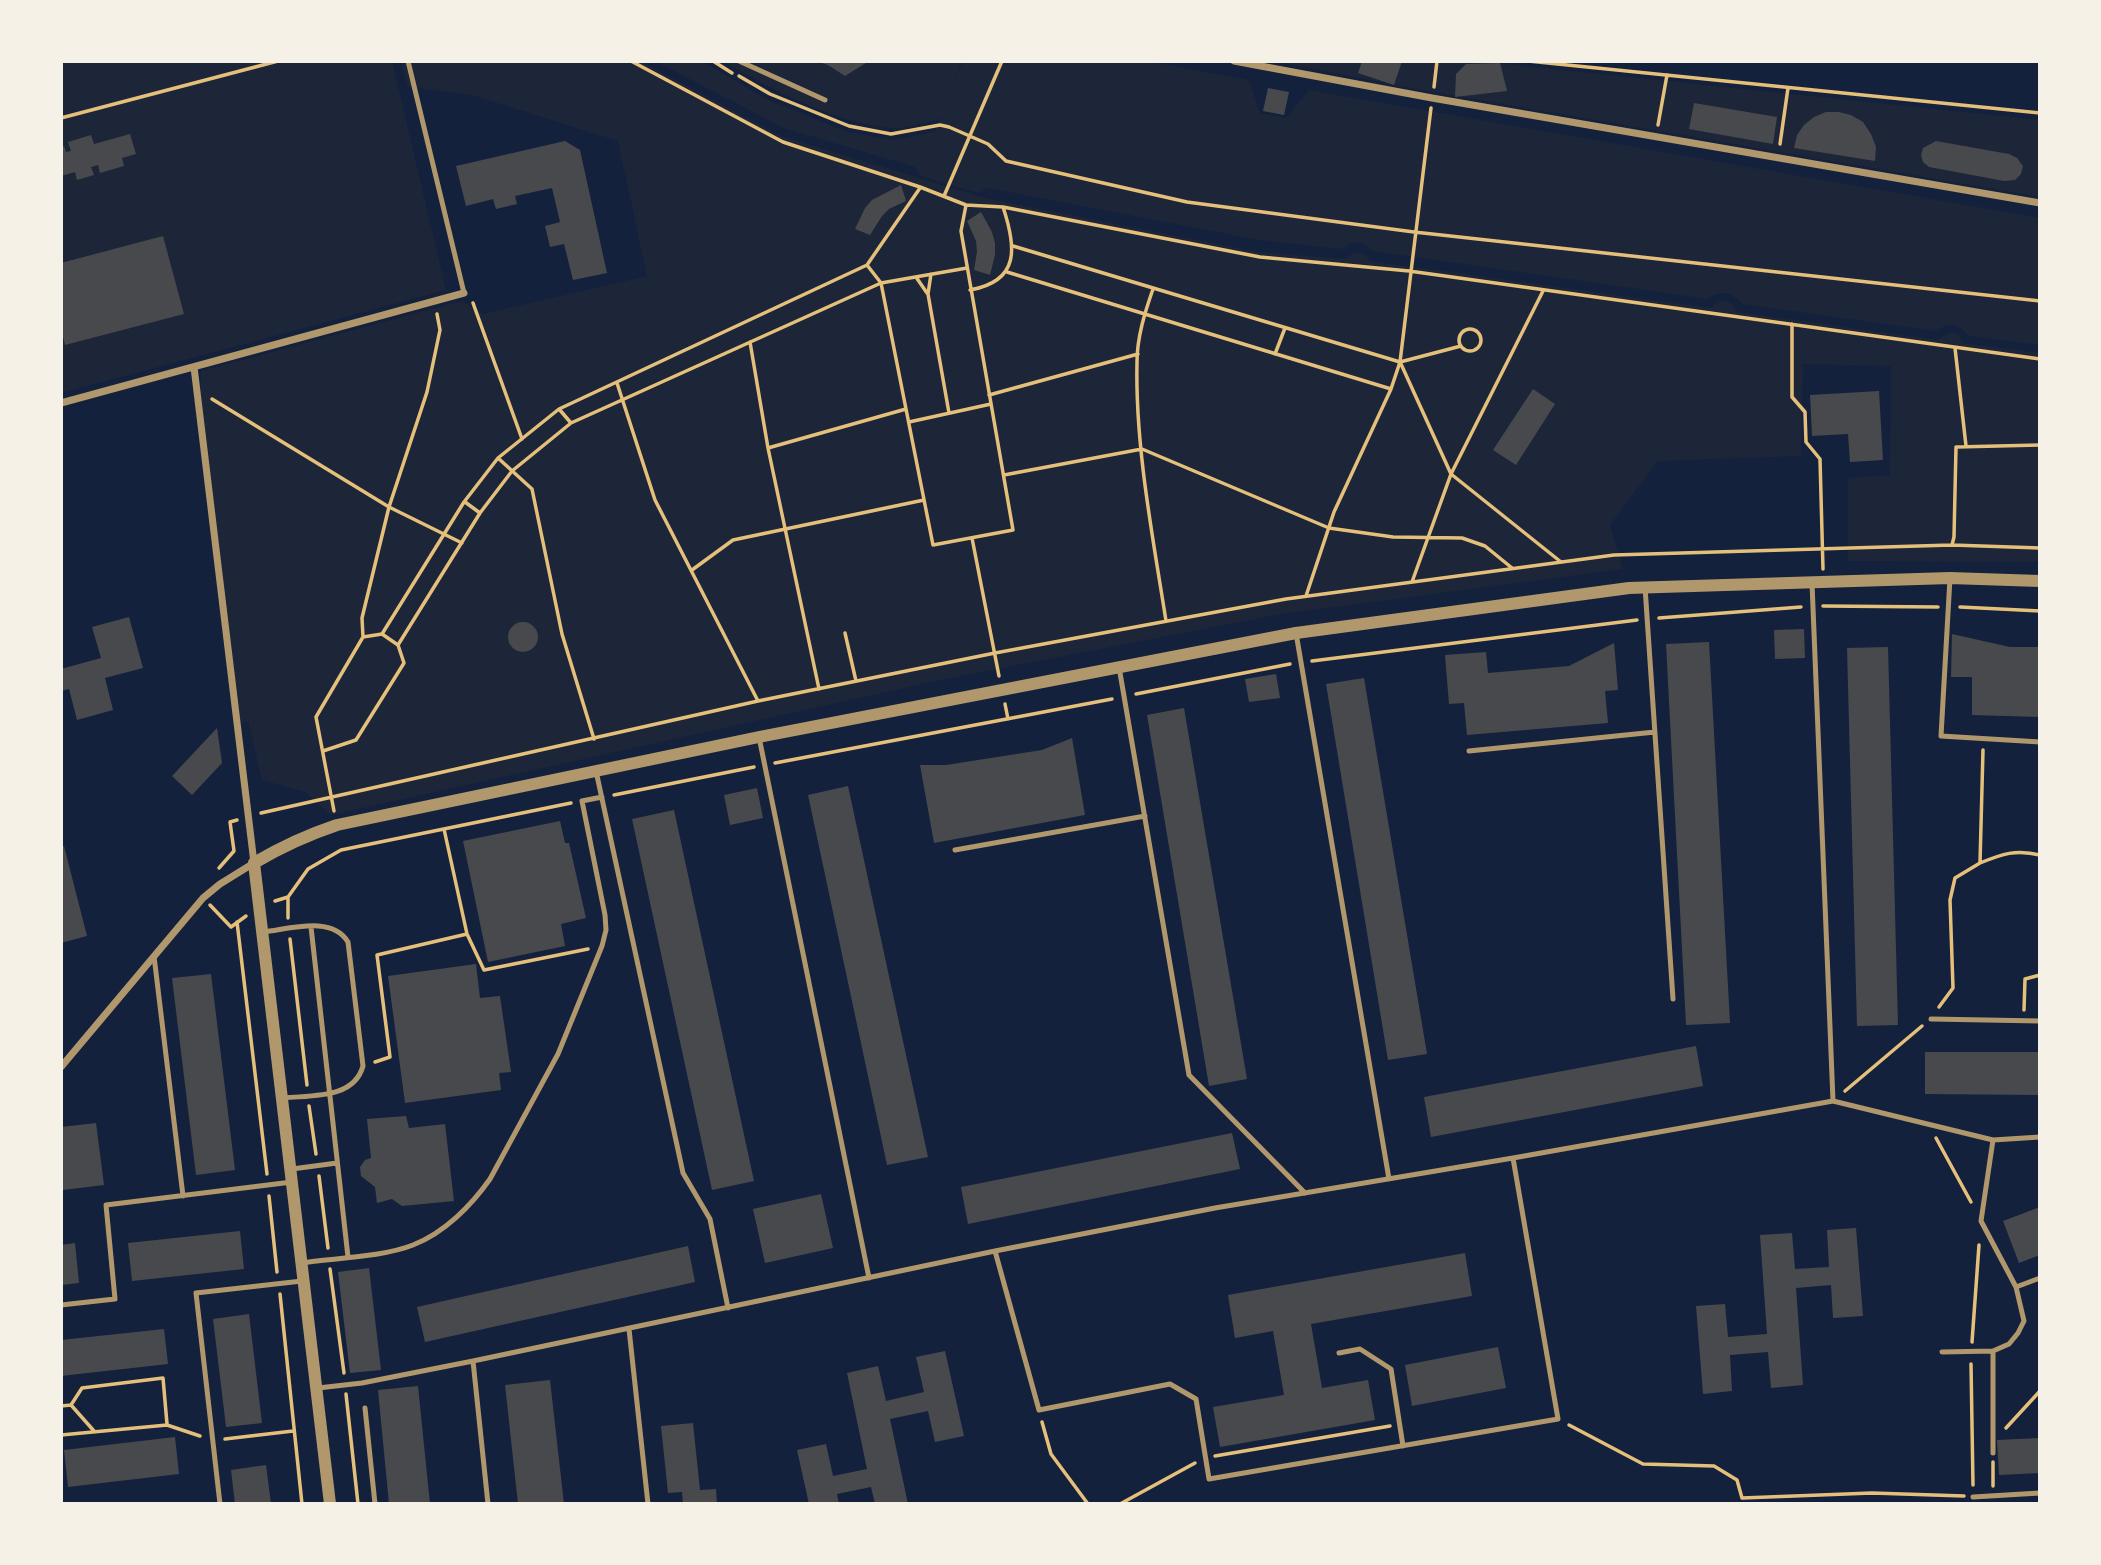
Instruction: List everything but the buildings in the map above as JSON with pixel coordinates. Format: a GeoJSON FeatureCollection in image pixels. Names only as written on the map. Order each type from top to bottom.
{"type":"FeatureCollection","features":[{"type":"Feature","properties":{"kind":"street"},"geometry":{"type":"LineString","coordinates":[[1234,61],[2040,203]]}},
{"type":"Feature","properties":{"kind":"street"},"geometry":{"type":"LineString","coordinates":[[61,403],[464,293]]}},
{"type":"Feature","properties":{"kind":"street"},"geometry":{"type":"LineString","coordinates":[[194,367],[284,1098],[330,1504]]}},
{"type":"Feature","properties":{"kind":"street"},"geometry":{"type":"LineString","coordinates":[[61,1067],[203,898],[254,863],[309,834],[337,825],[759,737],[1296,633],[1645,587],[1950,578],[2040,582]]}},
{"type":"Feature","properties":{"kind":"lane"},"geometry":{"type":"LineString","coordinates":[[408,61],[464,293]]}},
{"type":"Feature","properties":{"kind":"lane"},"geometry":{"type":"LineString","coordinates":[[739,61],[825,100]]}},
{"type":"Feature","properties":{"kind":"lane"},"geometry":{"type":"LineString","coordinates":[[1950,578],[1941,736],[2040,742]]}},
{"type":"Feature","properties":{"kind":"lane"},"geometry":{"type":"LineString","coordinates":[[1812,581],[1833,1101]]}},
{"type":"Feature","properties":{"kind":"lane"},"geometry":{"type":"LineString","coordinates":[[1645,587],[1673,999]]}},
{"type":"Feature","properties":{"kind":"lane"},"geometry":{"type":"LineString","coordinates":[[1296,633],[1389,1179]]}},
{"type":"Feature","properties":{"kind":"lane"},"geometry":{"type":"LineString","coordinates":[[1119,667],[1189,1075],[1305,1193]]}},
{"type":"Feature","properties":{"kind":"lane"},"geometry":{"type":"LineString","coordinates":[[1469,751],[1655,732]]}},
{"type":"Feature","properties":{"kind":"lane"},"geometry":{"type":"LineString","coordinates":[[759,737],[869,1278]]}},
{"type":"Feature","properties":{"kind":"lane"},"geometry":{"type":"LineString","coordinates":[[596,771],[683,1173],[710,1219],[729,1308]]}},
{"type":"Feature","properties":{"kind":"lane"},"geometry":{"type":"LineString","coordinates":[[301,1263],[413,1245],[442,1228],[480,1194],[500,1163],[546,1079],[602,946],[606,930],[605,915],[582,801],[601,797]]}},
{"type":"Feature","properties":{"kind":"lane"},"geometry":{"type":"LineString","coordinates":[[954,850],[1144,816]]}},
{"type":"Feature","properties":{"kind":"lane"},"geometry":{"type":"LineString","coordinates":[[311,927],[348,1256]]}},
{"type":"Feature","properties":{"kind":"lane"},"geometry":{"type":"LineString","coordinates":[[263,932],[311,927],[335,928],[348,942],[363,1066],[360,1077],[353,1085],[329,1093],[284,1098]]}},
{"type":"Feature","properties":{"kind":"lane"},"geometry":{"type":"LineString","coordinates":[[154,955],[183,1196]]}},
{"type":"Feature","properties":{"kind":"lane"},"geometry":{"type":"LineString","coordinates":[[1931,1019],[2040,1021]]}},
{"type":"Feature","properties":{"kind":"lane"},"geometry":{"type":"LineString","coordinates":[[316,1388],[362,1383],[473,1361],[995,1251],[1215,1208],[1833,1101],[1993,1140],[2040,1137]]}},
{"type":"Feature","properties":{"kind":"lane"},"geometry":{"type":"LineString","coordinates":[[1942,1352],[1993,1350],[2009,1344],[2024,1321],[2016,1287],[1982,1221],[1993,1140]]}},
{"type":"Feature","properties":{"kind":"lane"},"geometry":{"type":"LineString","coordinates":[[995,1251],[1039,1410],[1170,1384],[1196,1399],[1209,1479],[1558,1419],[1513,1158]]}},
{"type":"Feature","properties":{"kind":"lane"},"geometry":{"type":"LineString","coordinates":[[61,1305],[115,1299],[106,1205],[268,1185],[337,1163]]}},
{"type":"Feature","properties":{"kind":"lane"},"geometry":{"type":"LineString","coordinates":[[2016,1287],[2040,1278]]}},
{"type":"Feature","properties":{"kind":"lane"},"geometry":{"type":"LineString","coordinates":[[220,1504],[196,1293],[303,1281]]}},
{"type":"Feature","properties":{"kind":"lane"},"geometry":{"type":"LineString","coordinates":[[629,1329],[648,1504]]}},
{"type":"Feature","properties":{"kind":"lane"},"geometry":{"type":"LineString","coordinates":[[1339,1353],[1360,1349],[1391,1369],[1402,1446]]}},
{"type":"Feature","properties":{"kind":"lane"},"geometry":{"type":"LineString","coordinates":[[1993,1350],[1993,1453]]}},
{"type":"Feature","properties":{"kind":"lane"},"geometry":{"type":"LineString","coordinates":[[473,1361],[488,1504]]}},
{"type":"Feature","properties":{"kind":"lane"},"geometry":{"type":"LineString","coordinates":[[365,1408],[375,1504]]}},
{"type":"Feature","properties":{"kind":"lane"},"geometry":{"type":"LineString","coordinates":[[1973,1497],[2040,1493]]}},
{"type":"Feature","properties":{"kind":"path"},"geometry":{"type":"LineString","coordinates":[[61,118],[278,61]]}},
{"type":"Feature","properties":{"kind":"path"},"geometry":{"type":"LineString","coordinates":[[631,61],[783,142],[967,205],[1003,206],[1260,257],[1409,271],[2040,359]]}},
{"type":"Feature","properties":{"kind":"path"},"geometry":{"type":"LineString","coordinates":[[713,61],[770,94],[849,126],[891,134],[940,125],[988,144],[1006,161],[1187,202],[1414,232],[2040,301]]}},
{"type":"Feature","properties":{"kind":"path"},"geometry":{"type":"LineString","coordinates":[[944,196],[1002,61]]}},
{"type":"Feature","properties":{"kind":"path"},"geometry":{"type":"LineString","coordinates":[[1306,596],[1329,528],[1391,389],[1400,362],[1409,271],[1437,61]]}},
{"type":"Feature","properties":{"kind":"path"},"geometry":{"type":"LineString","coordinates":[[1528,61],[2040,113]]}},
{"type":"Feature","properties":{"kind":"path"},"geometry":{"type":"LineString","coordinates":[[1656,137],[1667,75]]}},
{"type":"Feature","properties":{"kind":"path"},"geometry":{"type":"LineString","coordinates":[[1778,158],[1788,88]]}},
{"type":"Feature","properties":{"kind":"path"},"geometry":{"type":"LineString","coordinates":[[382,634],[464,502],[498,458],[559,409],[867,265],[920,187]]}},
{"type":"Feature","properties":{"kind":"path"},"geometry":{"type":"LineString","coordinates":[[867,265],[881,283],[933,545],[1013,530],[961,231],[967,205]]}},
{"type":"Feature","properties":{"kind":"path"},"geometry":{"type":"LineString","coordinates":[[970,290],[989,287],[1007,272],[1013,246],[1003,206]]}},
{"type":"Feature","properties":{"kind":"path"},"geometry":{"type":"LineString","coordinates":[[1013,246],[1400,362],[1461,346]]}},
{"type":"Feature","properties":{"kind":"path"},"geometry":{"type":"LineString","coordinates":[[398,645],[480,513],[512,471],[571,423],[881,283],[967,268]]}},
{"type":"Feature","properties":{"kind":"path"},"geometry":{"type":"LineString","coordinates":[[1007,272],[1391,389]]}},
{"type":"Feature","properties":{"kind":"path"},"geometry":{"type":"LineString","coordinates":[[931,274],[928,295],[949,413]]}},
{"type":"Feature","properties":{"kind":"path"},"geometry":{"type":"LineString","coordinates":[[916,277],[928,295]]}},
{"type":"Feature","properties":{"kind":"path"},"geometry":{"type":"LineString","coordinates":[[1153,289],[1144,314],[1138,355],[1147,501],[1166,621]]}},
{"type":"Feature","properties":{"kind":"path"},"geometry":{"type":"LineString","coordinates":[[1412,582],[1451,474],[1543,290]]}},
{"type":"Feature","properties":{"kind":"path"},"geometry":{"type":"LineString","coordinates":[[464,293],[475,305],[522,439]]}},
{"type":"Feature","properties":{"kind":"path"},"geometry":{"type":"LineString","coordinates":[[334,809],[316,717],[363,637],[362,618],[389,507],[427,392],[440,331],[435,301]]}},
{"type":"Feature","properties":{"kind":"path"},"geometry":{"type":"LineString","coordinates":[[1791,324],[1792,397],[1805,412],[1806,442],[1820,459],[1823,550]]}},
{"type":"Feature","properties":{"kind":"path"},"geometry":{"type":"LineString","coordinates":[[1275,354],[1284,328]]}},
{"type":"Feature","properties":{"kind":"path"},"geometry":{"type":"LineString","coordinates":[[1466,329],[1480,333],[1481,344],[1477,349],[1466,350],[1461,346],[1460,334],[1466,329]]}},
{"type":"Feature","properties":{"kind":"path"},"geometry":{"type":"LineString","coordinates":[[750,342],[768,448],[820,689]]}},
{"type":"Feature","properties":{"kind":"path"},"geometry":{"type":"LineString","coordinates":[[1955,347],[1966,446]]}},
{"type":"Feature","properties":{"kind":"path"},"geometry":{"type":"LineString","coordinates":[[989,395],[1138,355]]}},
{"type":"Feature","properties":{"kind":"path"},"geometry":{"type":"LineString","coordinates":[[1400,362],[1451,474],[1561,562]]}},
{"type":"Feature","properties":{"kind":"path"},"geometry":{"type":"LineString","coordinates":[[617,383],[655,500],[758,701]]}},
{"type":"Feature","properties":{"kind":"path"},"geometry":{"type":"LineString","coordinates":[[196,390],[389,507],[461,543]]}},
{"type":"Feature","properties":{"kind":"path"},"geometry":{"type":"LineString","coordinates":[[909,422],[991,404]]}},
{"type":"Feature","properties":{"kind":"path"},"geometry":{"type":"LineString","coordinates":[[768,448],[906,408]]}},
{"type":"Feature","properties":{"kind":"path"},"geometry":{"type":"LineString","coordinates":[[559,409],[571,423]]}},
{"type":"Feature","properties":{"kind":"path"},"geometry":{"type":"LineString","coordinates":[[1952,545],[1956,447],[2040,445]]}},
{"type":"Feature","properties":{"kind":"path"},"geometry":{"type":"LineString","coordinates":[[1004,475],[1142,449],[1329,528],[1369,535],[1462,538],[1485,546],[1512,569]]}},
{"type":"Feature","properties":{"kind":"path"},"geometry":{"type":"LineString","coordinates":[[498,458],[532,489],[562,634],[594,739]]}},
{"type":"Feature","properties":{"kind":"path"},"geometry":{"type":"LineString","coordinates":[[691,571],[733,540],[924,500]]}},
{"type":"Feature","properties":{"kind":"path"},"geometry":{"type":"LineString","coordinates":[[464,502],[480,513]]}},
{"type":"Feature","properties":{"kind":"path"},"geometry":{"type":"LineString","coordinates":[[972,538],[1008,719]]}},
{"type":"Feature","properties":{"kind":"path"},"geometry":{"type":"LineString","coordinates":[[332,798],[758,701],[995,653],[1306,596],[1614,555],[1675,551],[1720,553],[1952,545],[2040,548]]}},
{"type":"Feature","properties":{"kind":"path"},"geometry":{"type":"LineString","coordinates":[[601,797],[1300,662],[1647,619],[1814,606],[2040,611]]}},
{"type":"Feature","properties":{"kind":"path"},"geometry":{"type":"LineString","coordinates":[[845,633],[856,681]]}},
{"type":"Feature","properties":{"kind":"path"},"geometry":{"type":"LineString","coordinates":[[323,751],[356,740],[404,663],[398,645],[382,634],[363,637]]}},
{"type":"Feature","properties":{"kind":"path"},"geometry":{"type":"LineString","coordinates":[[1980,863],[1983,739]]}},
{"type":"Feature","properties":{"kind":"path"},"geometry":{"type":"LineString","coordinates":[[444,829],[467,934],[484,970],[602,946]]}},
{"type":"Feature","properties":{"kind":"path"},"geometry":{"type":"LineString","coordinates":[[1833,1101],[1931,1019],[1952,988],[1950,900],[1955,878],[2000,855],[2021,851],[2040,855]]}},
{"type":"Feature","properties":{"kind":"path"},"geometry":{"type":"LineString","coordinates":[[237,922],[302,1504]]}},
{"type":"Feature","properties":{"kind":"path"},"geometry":{"type":"LineString","coordinates":[[363,1066],[390,1057],[377,954],[467,934]]}},
{"type":"Feature","properties":{"kind":"path"},"geometry":{"type":"LineString","coordinates":[[2024,1021],[2025,979],[2040,975]]}},
{"type":"Feature","properties":{"kind":"path"},"geometry":{"type":"LineString","coordinates":[[1558,1419],[1643,1464],[1714,1466],[1737,1480],[1742,1498],[1872,1493],[1973,1497],[1971,1351],[1982,1221],[1929,1125]]}},
{"type":"Feature","properties":{"kind":"path"},"geometry":{"type":"LineString","coordinates":[[71,1405],[82,1388],[163,1378],[167,1424]]}},
{"type":"Feature","properties":{"kind":"path"},"geometry":{"type":"LineString","coordinates":[[1993,1440],[2040,1391]]}},
{"type":"Feature","properties":{"kind":"path"},"geometry":{"type":"LineString","coordinates":[[61,1406],[71,1405]]}},
{"type":"Feature","properties":{"kind":"path"},"geometry":{"type":"LineString","coordinates":[[71,1405],[94,1432]]}},
{"type":"Feature","properties":{"kind":"path"},"geometry":{"type":"LineString","coordinates":[[1039,1410],[1051,1454],[1088,1504]]}},
{"type":"Feature","properties":{"kind":"path"},"geometry":{"type":"LineString","coordinates":[[61,1435],[167,1424],[213,1440],[293,1431]]}},
{"type":"Feature","properties":{"kind":"path"},"geometry":{"type":"LineString","coordinates":[[1120,1504],[1205,1458],[1399,1425]]}},
{"type":"Feature","properties":{"kind":"path"},"geometry":{"type":"LineString","coordinates":[[1993,1453],[1994,1496]]}},
{"type":"Feature","properties":{"kind":"shaded area"},"geometry":{"type":"Polygon","coordinates":[[[61,61],[392,61],[446,290],[61,393],[61,61]]]}},
{"type":"Feature","properties":{"kind":"shaded area"},"geometry":{"type":"Polygon","coordinates":[[[401,61],[640,61],[781,136],[985,198],[1258,252],[1345,259],[1358,252],[1370,261],[1710,308],[1725,301],[1737,312],[1938,340],[1952,333],[1963,343],[2040,353],[2040,562],[1848,561],[1848,478],[1890,475],[1891,366],[1803,364],[1801,456],[1658,461],[1610,525],[1623,569],[1281,614],[940,680],[331,815],[305,792],[262,780],[248,721],[238,722],[200,399],[201,371],[462,301],[483,314],[647,276],[618,141],[472,95],[408,87],[401,61]]]}},
{"type":"Feature","properties":{"kind":"shaded area"},"geometry":{"type":"Polygon","coordinates":[[[655,61],[702,61],[768,100],[848,132],[896,140],[936,131],[941,119],[899,128],[849,120],[783,94],[723,61],[962,61],[951,90],[963,61],[1146,61],[1249,80],[1260,113],[1286,118],[1309,90],[2040,218],[2040,345],[1968,336],[1954,325],[1936,331],[1742,304],[1735,296],[1726,293],[1708,299],[1373,251],[1358,243],[1343,249],[1259,240],[988,188],[978,193],[920,176],[915,167],[784,128],[655,61]]]}},
{"type":"Feature","properties":{"kind":"shaded area"},"geometry":{"type":"Polygon","coordinates":[[[1272,61],[1476,61],[2040,120],[2040,197],[1428,91],[1272,61]]]}}]}
